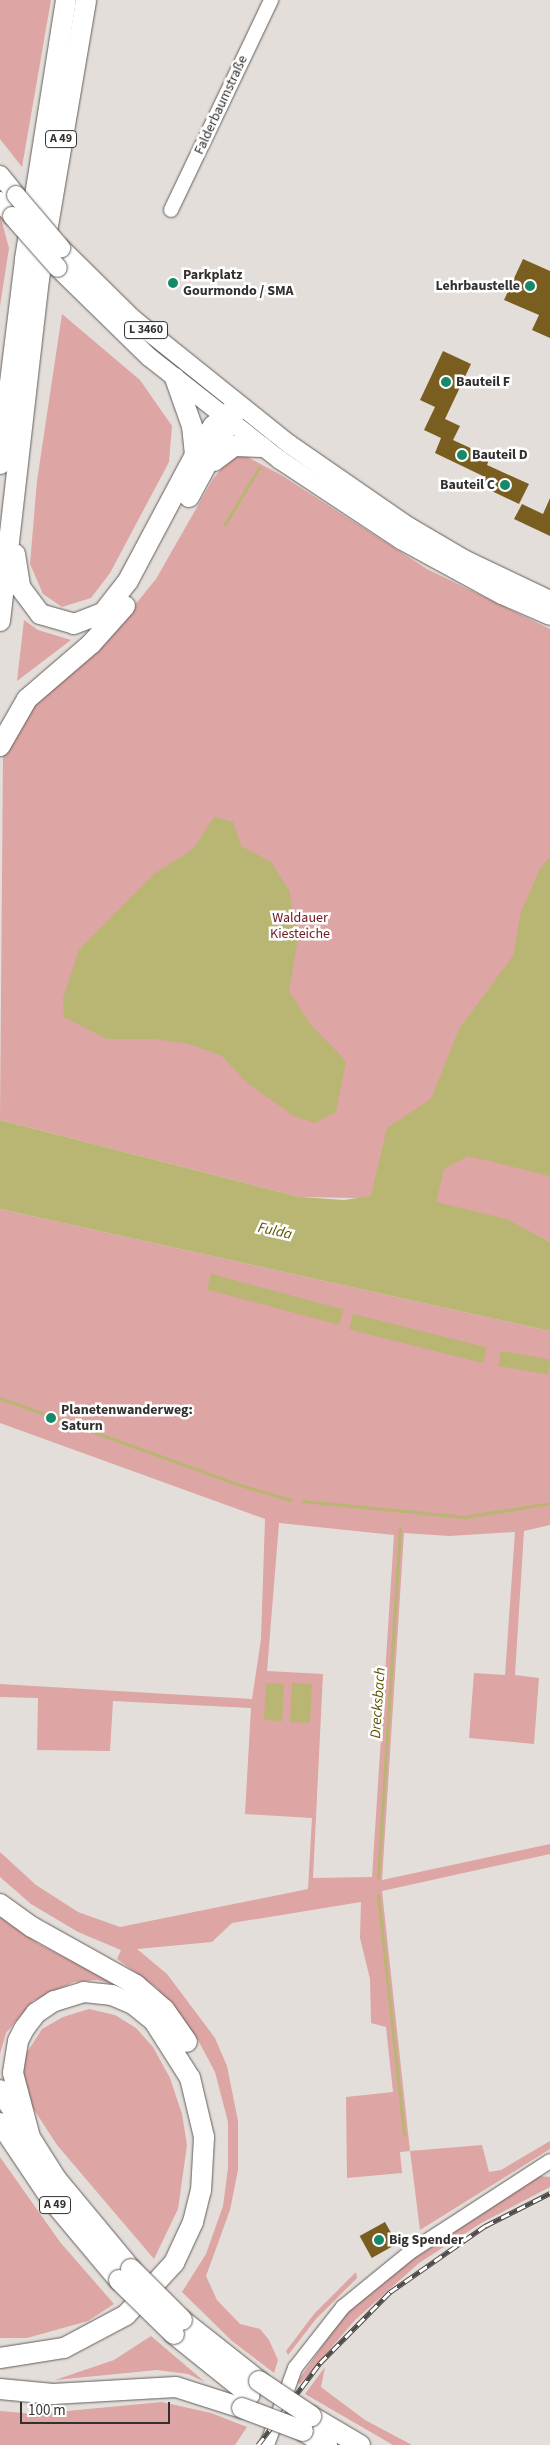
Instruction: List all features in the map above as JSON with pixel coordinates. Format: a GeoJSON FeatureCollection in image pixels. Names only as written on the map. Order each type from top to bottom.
{"type":"FeatureCollection","features":[{"type":"Feature","properties":{"kind":"highway","name":"A 49"},"geometry":{"type":"LineString","coordinates":[[0,621],[8,466],[24,259],[68,0]]}},
{"type":"Feature","properties":{"kind":"highway","name":"A 49"},"geometry":{"type":"LineString","coordinates":[[8,466],[86,0]]}},
{"type":"Feature","properties":{"kind":"highway"},"geometry":{"type":"LineString","coordinates":[[175,378],[192,426],[200,462]]}},
{"type":"Feature","properties":{"kind":"highway"},"geometry":{"type":"LineString","coordinates":[[8,466],[16,567],[20,587],[40,614],[74,624],[96,617],[114,603],[169,510],[226,420],[239,405]]}},
{"type":"Feature","properties":{"kind":"highway"},"geometry":{"type":"LineString","coordinates":[[0,746],[27,699],[91,644],[126,605],[200,462],[231,447],[262,446]]}},
{"type":"Feature","properties":{"kind":"highway"},"geometry":{"type":"LineString","coordinates":[[0,1904],[49,1937],[118,1972],[164,2009],[194,2054],[209,2090],[218,2158],[206,2226],[186,2267],[159,2304],[132,2327],[91,2351],[46,2366],[0,2371]]}},
{"type":"Feature","properties":{"kind":"highway"},"geometry":{"type":"LineString","coordinates":[[0,2358],[64,2348],[126,2315],[174,2263],[193,2222],[201,2191],[204,2137],[190,2078],[154,2021],[133,2004],[112,1995],[84,1992],[54,2001],[36,2013],[24,2029],[18,2041],[13,2073],[31,2141]]}},
{"type":"Feature","properties":{"kind":"highway","name":"A 49"},"geometry":{"type":"LineString","coordinates":[[0,2090],[31,2141],[125,2275]]}},
{"type":"Feature","properties":{"kind":"highway","name":"A 49"},"geometry":{"type":"LineString","coordinates":[[0,2123],[51,2199],[125,2275],[250,2395],[307,2424],[360,2445]]}},
{"type":"Feature","properties":{"kind":"highway"},"geometry":{"type":"LineString","coordinates":[[0,2389],[53,2394],[170,2387],[200,2392],[250,2395]]}},
{"type":"Feature","properties":{"kind":"highway","name":"A 49"},"geometry":{"type":"LineString","coordinates":[[307,2424],[327,2445]]}},
{"type":"Feature","properties":{"kind":"main road","name":"L 3460"},"geometry":{"type":"LineString","coordinates":[[0,175],[12,216],[58,268],[175,378],[226,420],[401,540],[502,595],[550,616]]}},
{"type":"Feature","properties":{"kind":"main road","name":"L 3460"},"geometry":{"type":"LineString","coordinates":[[8,198],[133,319],[239,405],[408,526],[475,564],[550,600]]}},
{"type":"Feature","properties":{"kind":"street","name":"Falderbaumstraße"},"geometry":{"type":"LineString","coordinates":[[171,210],[271,0]]}},
{"type":"Feature","properties":{"kind":"street"},"geometry":{"type":"LineString","coordinates":[[268,2445],[295,2368],[343,2308],[421,2244],[550,2161]]}},
{"type":"Feature","properties":{"kind":"green space"},"geometry":{"type":"Polygon","coordinates":[[[0,0],[51,0],[22,167],[0,139],[0,0]]]}},
{"type":"Feature","properties":{"kind":"green space"},"geometry":{"type":"Polygon","coordinates":[[[0,215],[9,248],[0,306],[0,215]]]}},
{"type":"Feature","properties":{"kind":"green space"},"geometry":{"type":"Polygon","coordinates":[[[62,314],[140,380],[172,426],[169,462],[110,573],[91,598],[62,607],[43,594],[30,564],[37,481],[62,314]]]}},
{"type":"Feature","properties":{"kind":"green space","name":"Waldauer Kiesteiche"},"geometry":{"type":"Polygon","coordinates":[[[236,451],[281,475],[427,569],[550,629],[550,1242],[536,1235],[356,1198],[300,1197],[0,1120],[3,756],[24,714],[99,649],[156,579],[213,479],[236,451]]]}},
{"type":"Feature","properties":{"kind":"green space"},"geometry":{"type":"Polygon","coordinates":[[[24,620],[38,630],[71,640],[17,681],[24,620]]]}},
{"type":"Feature","properties":{"kind":"green space"},"geometry":{"type":"Polygon","coordinates":[[[0,1209],[550,1331],[550,1525],[524,1531],[515,1675],[539,1678],[534,1744],[469,1738],[474,1673],[505,1675],[515,1532],[449,1536],[404,1533],[382,1880],[550,1844],[550,1854],[382,1891],[410,2151],[400,2152],[402,2173],[347,2178],[346,2097],[393,2092],[386,2027],[371,2023],[370,1979],[360,1938],[361,1902],[232,1923],[212,1942],[137,1949],[167,1974],[215,2038],[227,2066],[238,2121],[238,2170],[230,2210],[206,2276],[217,2300],[240,2324],[260,2329],[269,2340],[278,2360],[274,2373],[232,2341],[182,2292],[206,2254],[223,2206],[228,2168],[228,2122],[215,2072],[198,2040],[157,1988],[117,1959],[121,1950],[78,1932],[31,1904],[0,1877],[0,1852],[36,1885],[78,1912],[120,1927],[308,1889],[312,1818],[245,1814],[251,1708],[113,1701],[110,1751],[37,1750],[38,1698],[0,1697],[0,1684],[252,1699],[261,1639],[265,1519],[0,1423],[0,1209]],[[279,1523],[267,1671],[323,1674],[313,1878],[372,1877],[394,1535],[279,1523]]]}},
{"type":"Feature","properties":{"kind":"green space"},"geometry":{"type":"Polygon","coordinates":[[[0,1917],[39,1944],[117,1985],[97,1980],[74,1982],[33,2001],[6,2033],[0,2054],[0,1917]]]}},
{"type":"Feature","properties":{"kind":"green space"},"geometry":{"type":"Polygon","coordinates":[[[89,2009],[115,2015],[136,2028],[153,2047],[170,2078],[182,2114],[187,2145],[178,2209],[154,2259],[57,2145],[31,2105],[23,2081],[24,2057],[42,2029],[63,2017],[89,2009]]]}},
{"type":"Feature","properties":{"kind":"green space"},"geometry":{"type":"Polygon","coordinates":[[[550,2141],[550,2149],[420,2230],[410,2151],[482,2145],[489,2172],[501,2170],[550,2141]]]}},
{"type":"Feature","properties":{"kind":"green space"},"geometry":{"type":"Polygon","coordinates":[[[0,2157],[60,2242],[114,2304],[88,2321],[27,2338],[0,2338],[0,2157]]]}},
{"type":"Feature","properties":{"kind":"green space"},"geometry":{"type":"Polygon","coordinates":[[[539,2176],[550,2177],[550,2187],[483,2222],[419,2263],[355,2320],[300,2384],[297,2382],[347,2311],[382,2280],[539,2176]]]}},
{"type":"Feature","properties":{"kind":"green space"},"geometry":{"type":"Polygon","coordinates":[[[356,2272],[357,2278],[316,2319],[288,2355],[286,2351],[314,2314],[356,2272]]]}},
{"type":"Feature","properties":{"kind":"green space"},"geometry":{"type":"Polygon","coordinates":[[[151,2336],[205,2382],[188,2374],[157,2370],[55,2380],[114,2360],[151,2336]]]}},
{"type":"Feature","properties":{"kind":"green space"},"geometry":{"type":"Polygon","coordinates":[[[325,2367],[321,2387],[365,2420],[412,2445],[393,2445],[305,2394],[325,2367]]]}},
{"type":"Feature","properties":{"kind":"green space"},"geometry":{"type":"Polygon","coordinates":[[[162,2402],[211,2413],[247,2427],[235,2445],[0,2445],[0,2411],[35,2414],[162,2402]]]}},
{"type":"Feature","properties":{"kind":"water"},"geometry":{"type":"Polygon","coordinates":[[[214,817],[233,822],[241,846],[271,862],[289,890],[298,939],[289,991],[311,1025],[346,1061],[336,1112],[315,1123],[294,1116],[247,1083],[222,1056],[189,1044],[154,1039],[107,1039],[64,1017],[63,999],[79,950],[154,874],[193,849],[214,817]]]}},
{"type":"Feature","properties":{"kind":"water","name":"Fulda"},"geometry":{"type":"Polygon","coordinates":[[[550,856],[550,1176],[468,1156],[444,1169],[436,1202],[506,1219],[550,1242],[550,1331],[0,1209],[0,1120],[300,1197],[344,1200],[371,1196],[387,1128],[431,1099],[459,1029],[513,956],[521,912],[540,869],[550,856]]]}},
{"type":"Feature","properties":{"kind":"water"},"geometry":{"type":"Polygon","coordinates":[[[211,1274],[343,1309],[339,1325],[207,1289],[211,1274]]]}},
{"type":"Feature","properties":{"kind":"water"},"geometry":{"type":"Polygon","coordinates":[[[353,1314],[487,1347],[483,1363],[349,1330],[353,1314]]]}},
{"type":"Feature","properties":{"kind":"water"},"geometry":{"type":"Polygon","coordinates":[[[501,1351],[550,1360],[548,1374],[498,1366],[501,1351]]]}},
{"type":"Feature","properties":{"kind":"water"},"geometry":{"type":"Polygon","coordinates":[[[266,1683],[284,1684],[282,1721],[264,1720],[266,1683]]]}},
{"type":"Feature","properties":{"kind":"water"},"geometry":{"type":"Polygon","coordinates":[[[292,1683],[312,1684],[310,1723],[290,1722],[292,1683]]]}},
{"type":"Feature","properties":{"kind":"building","name":"Lehrbaustelle"},"geometry":{"type":"Polygon","coordinates":[[[523,259],[550,271],[550,338],[532,330],[539,315],[504,300],[523,259]]]}},
{"type":"Feature","properties":{"kind":"building"},"geometry":{"type":"Polygon","coordinates":[[[443,351],[471,364],[445,419],[460,426],[453,440],[490,457],[487,465],[529,484],[519,504],[481,486],[485,477],[435,453],[441,438],[424,430],[435,407],[420,400],[443,351]]]}},
{"type":"Feature","properties":{"kind":"building"},"geometry":{"type":"Polygon","coordinates":[[[550,498],[550,536],[514,519],[522,504],[543,514],[550,498]]]}},
{"type":"Feature","properties":{"kind":"building","name":"Big Spender"},"geometry":{"type":"Polygon","coordinates":[[[385,2222],[397,2244],[372,2258],[360,2236],[385,2222]]]}},
{"type":"Feature","properties":{"kind":"waterway"},"geometry":{"type":"LineString","coordinates":[[225,524],[259,468]]}},
{"type":"Feature","properties":{"kind":"waterway"},"geometry":{"type":"LineString","coordinates":[[0,1398],[240,1485],[291,1500]]}},
{"type":"Feature","properties":{"kind":"waterway"},"geometry":{"type":"LineString","coordinates":[[303,1501],[464,1517],[550,1503]]}},
{"type":"Feature","properties":{"kind":"waterway","name":"Drecksbach"},"geometry":{"type":"LineString","coordinates":[[378,1878],[400,1529]]}},
{"type":"Feature","properties":{"kind":"waterway","name":"Drecksbach"},"geometry":{"type":"LineString","coordinates":[[378,1895],[404,2135]]}},
{"type":"Feature","properties":{"kind":"railway"},"geometry":{"type":"LineString","coordinates":[[258,2445],[320,2363],[390,2292],[485,2226],[550,2193]]}},
{"type":"Feature","properties":{"kind":"place","name":"Parkplatz Gourmondo / SMA"},"geometry":{"type":"Point","coordinates":[173,283]}},
{"type":"Feature","properties":{"kind":"place","name":"Lehrbaustelle"},"geometry":{"type":"Point","coordinates":[530,286]}},
{"type":"Feature","properties":{"kind":"place","name":"Bauteil F"},"geometry":{"type":"Point","coordinates":[446,382]}},
{"type":"Feature","properties":{"kind":"place","name":"Bauteil D"},"geometry":{"type":"Point","coordinates":[462,455]}},
{"type":"Feature","properties":{"kind":"place","name":"Bauteil C"},"geometry":{"type":"Point","coordinates":[505,485]}},
{"type":"Feature","properties":{"kind":"place","name":"Planetenwanderweg: Saturn"},"geometry":{"type":"Point","coordinates":[51,1418]}},
{"type":"Feature","properties":{"kind":"place","name":"Big Spender"},"geometry":{"type":"Point","coordinates":[379,2240]}}]}
